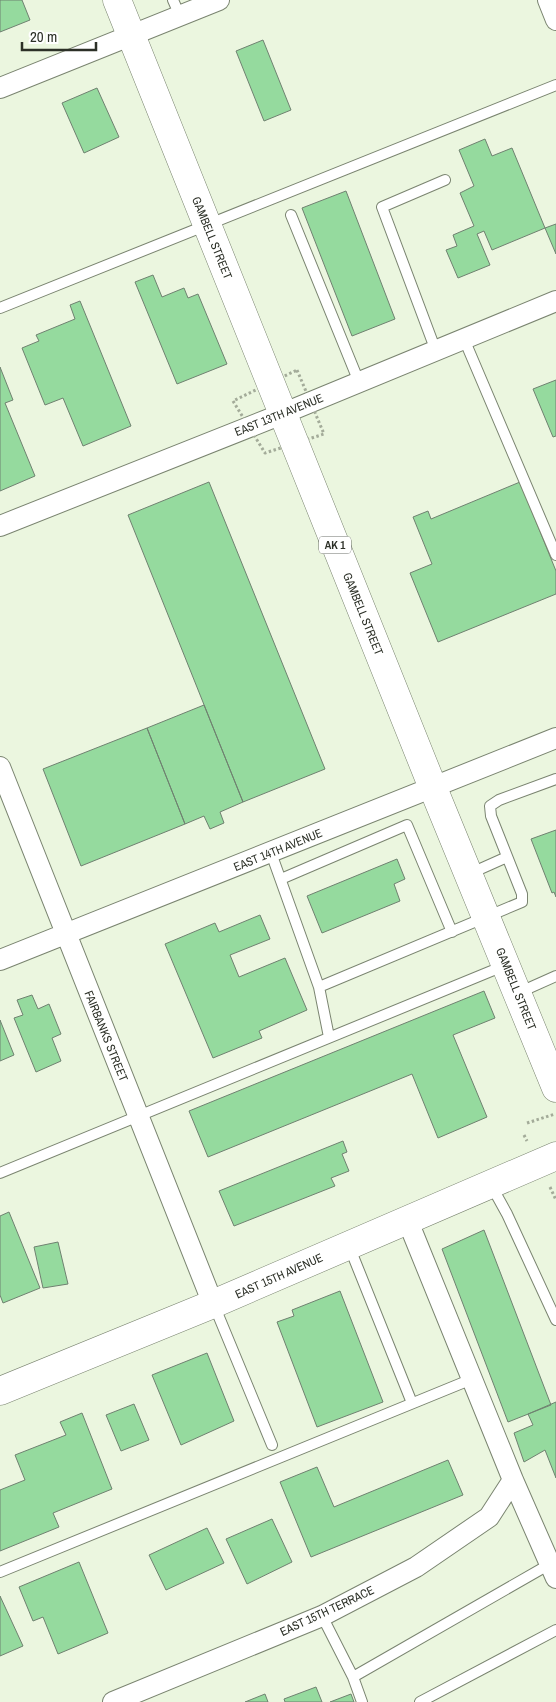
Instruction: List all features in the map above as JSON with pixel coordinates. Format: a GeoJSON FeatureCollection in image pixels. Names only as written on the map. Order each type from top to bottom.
{"type":"FeatureCollection","features":[{"type":"Feature","properties":{"kind":"main road","name":"GAMBELL STREET"},"geometry":{"type":"LineString","coordinates":[[117,0],[468,875],[556,1088]]}},
{"type":"Feature","properties":{"kind":"main road","name":"EAST 15TH AVENUE"},"geometry":{"type":"LineString","coordinates":[[0,1391],[213,1304],[556,1156]]}},
{"type":"Feature","properties":{"kind":"street"},"geometry":{"type":"LineString","coordinates":[[0,88],[132,35],[176,8],[219,0]]}},
{"type":"Feature","properties":{"kind":"street"},"geometry":{"type":"LineString","coordinates":[[548,0],[556,20]]}},
{"type":"Feature","properties":{"kind":"street","name":"EAST 13TH AVENUE"},"geometry":{"type":"LineString","coordinates":[[0,526],[282,414],[556,301]]}},
{"type":"Feature","properties":{"kind":"street","name":"EAST 14TH AVENUE"},"geometry":{"type":"LineString","coordinates":[[0,960],[556,738]]}},
{"type":"Feature","properties":{"kind":"street","name":"FAIRBANKS STREET"},"geometry":{"type":"LineString","coordinates":[[0,767],[213,1304]]}},
{"type":"Feature","properties":{"kind":"street"},"geometry":{"type":"LineString","coordinates":[[407,1220],[513,1480],[553,1571]]}},
{"type":"Feature","properties":{"kind":"street","name":"EAST 15TH TERRACE"},"geometry":{"type":"LineString","coordinates":[[113,1702],[322,1616],[416,1567],[489,1517],[513,1480]]}},
{"type":"Feature","properties":{"kind":"lane"},"geometry":{"type":"LineString","coordinates":[[0,308],[556,85]]}},
{"type":"Feature","properties":{"kind":"lane"},"geometry":{"type":"LineString","coordinates":[[436,351],[382,206],[445,180]]}},
{"type":"Feature","properties":{"kind":"lane"},"geometry":{"type":"LineString","coordinates":[[291,215],[359,382]]}},
{"type":"Feature","properties":{"kind":"lane"},"geometry":{"type":"LineString","coordinates":[[464,339],[556,556]]}},
{"type":"Feature","properties":{"kind":"lane"},"geometry":{"type":"LineString","coordinates":[[319,987],[522,902],[522,894],[491,816],[490,806],[499,800],[556,779]]}},
{"type":"Feature","properties":{"kind":"lane"},"geometry":{"type":"LineString","coordinates":[[281,879],[407,825],[452,932]]}},
{"type":"Feature","properties":{"kind":"lane"},"geometry":{"type":"LineString","coordinates":[[271,853],[319,987],[330,1037]]}},
{"type":"Feature","properties":{"kind":"lane"},"geometry":{"type":"LineString","coordinates":[[468,875],[508,857]]}},
{"type":"Feature","properties":{"kind":"lane"},"geometry":{"type":"LineString","coordinates":[[0,1173],[506,965]]}},
{"type":"Feature","properties":{"kind":"lane"},"geometry":{"type":"LineString","coordinates":[[517,993],[556,976]]}},
{"type":"Feature","properties":{"kind":"lane"},"geometry":{"type":"LineString","coordinates":[[491,1184],[556,1320]]}},
{"type":"Feature","properties":{"kind":"lane"},"geometry":{"type":"LineString","coordinates":[[348,1245],[412,1403]]}},
{"type":"Feature","properties":{"kind":"lane"},"geometry":{"type":"LineString","coordinates":[[213,1304],[272,1445]]}},
{"type":"Feature","properties":{"kind":"lane"},"geometry":{"type":"LineString","coordinates":[[0,1572],[472,1379]]}},
{"type":"Feature","properties":{"kind":"lane"},"geometry":{"type":"LineString","coordinates":[[353,1677],[553,1571]]}},
{"type":"Feature","properties":{"kind":"lane"},"geometry":{"type":"LineString","coordinates":[[322,1616],[353,1677],[362,1702]]}},
{"type":"Feature","properties":{"kind":"lane"},"geometry":{"type":"LineString","coordinates":[[420,1702],[556,1630]]}},
{"type":"Feature","properties":{"kind":"path"},"geometry":{"type":"LineString","coordinates":[[527,1123],[556,1114]]}},
{"type":"Feature","properties":{"kind":"building"},"geometry":{"type":"Polygon","coordinates":[[[0,0],[22,0],[30,20],[0,32],[0,0]]]}},
{"type":"Feature","properties":{"kind":"building"},"geometry":{"type":"Polygon","coordinates":[[[263,40],[291,110],[264,121],[236,51],[263,40]]]}},
{"type":"Feature","properties":{"kind":"building"},"geometry":{"type":"Polygon","coordinates":[[[97,88],[119,137],[84,153],[62,103],[97,88]]]}},
{"type":"Feature","properties":{"kind":"building"},"geometry":{"type":"Polygon","coordinates":[[[485,139],[492,156],[512,148],[545,228],[492,250],[484,231],[477,234],[490,265],[458,278],[446,250],[457,246],[453,235],[474,226],[460,193],[474,186],[459,150],[485,139]]]}},
{"type":"Feature","properties":{"kind":"building"},"geometry":{"type":"Polygon","coordinates":[[[346,191],[395,319],[352,336],[302,208],[346,191]]]}},
{"type":"Feature","properties":{"kind":"building"},"geometry":{"type":"Polygon","coordinates":[[[556,224],[556,254],[545,228],[556,224]]]}},
{"type":"Feature","properties":{"kind":"building"},"geometry":{"type":"Polygon","coordinates":[[[153,275],[162,297],[184,288],[188,298],[198,294],[227,364],[177,384],[135,282],[153,275]]]}},
{"type":"Feature","properties":{"kind":"building"},"geometry":{"type":"Polygon","coordinates":[[[80,301],[131,426],[83,446],[63,398],[45,405],[22,348],[39,341],[36,335],[75,319],[70,305],[80,301]]]}},
{"type":"Feature","properties":{"kind":"building"},"geometry":{"type":"Polygon","coordinates":[[[0,367],[13,400],[5,403],[35,476],[0,491],[0,367]]]}},
{"type":"Feature","properties":{"kind":"building"},"geometry":{"type":"Polygon","coordinates":[[[556,380],[556,436],[553,437],[533,389],[556,380]]]}},
{"type":"Feature","properties":{"kind":"building"},"geometry":{"type":"Polygon","coordinates":[[[209,482],[325,769],[243,802],[128,515],[209,482]]]}},
{"type":"Feature","properties":{"kind":"building"},"geometry":{"type":"Polygon","coordinates":[[[520,482],[556,571],[556,594],[438,642],[410,573],[432,564],[413,517],[428,511],[431,519],[520,482]]]}},
{"type":"Feature","properties":{"kind":"building"},"geometry":{"type":"Polygon","coordinates":[[[204,705],[243,802],[220,812],[224,823],[210,829],[204,816],[185,824],[147,728],[204,705]]]}},
{"type":"Feature","properties":{"kind":"building"},"geometry":{"type":"Polygon","coordinates":[[[147,728],[185,824],[81,866],[43,769],[147,728]]]}},
{"type":"Feature","properties":{"kind":"building"},"geometry":{"type":"Polygon","coordinates":[[[556,830],[556,897],[554,892],[552,893],[531,839],[556,830]]]}},
{"type":"Feature","properties":{"kind":"building"},"geometry":{"type":"Polygon","coordinates":[[[397,859],[405,879],[394,884],[400,901],[322,933],[307,896],[397,859]]]}},
{"type":"Feature","properties":{"kind":"building"},"geometry":{"type":"Polygon","coordinates":[[[260,915],[270,939],[230,955],[239,977],[285,958],[307,1010],[259,1031],[262,1038],[213,1058],[165,944],[215,923],[219,932],[260,915]]]}},
{"type":"Feature","properties":{"kind":"building"},"geometry":{"type":"Polygon","coordinates":[[[484,991],[495,1018],[453,1035],[487,1117],[438,1138],[412,1074],[208,1157],[189,1111],[484,991]]]}},
{"type":"Feature","properties":{"kind":"building"},"geometry":{"type":"Polygon","coordinates":[[[32,995],[38,1009],[49,1004],[61,1034],[52,1038],[61,1061],[36,1072],[14,1018],[23,1015],[17,1000],[32,995]]]}},
{"type":"Feature","properties":{"kind":"building"},"geometry":{"type":"Polygon","coordinates":[[[0,1020],[14,1055],[0,1061],[0,1020]]]}},
{"type":"Feature","properties":{"kind":"building"},"geometry":{"type":"Polygon","coordinates":[[[343,1141],[347,1152],[342,1154],[349,1171],[331,1178],[335,1186],[234,1226],[219,1191],[343,1141]]]}},
{"type":"Feature","properties":{"kind":"building"},"geometry":{"type":"Polygon","coordinates":[[[9,1212],[40,1288],[3,1303],[0,1295],[0,1216],[9,1212]]]}},
{"type":"Feature","properties":{"kind":"building"},"geometry":{"type":"Polygon","coordinates":[[[484,1230],[551,1405],[508,1422],[442,1249],[484,1230]]]}},
{"type":"Feature","properties":{"kind":"building"},"geometry":{"type":"Polygon","coordinates":[[[58,1242],[68,1284],[43,1288],[34,1247],[58,1242]]]}},
{"type":"Feature","properties":{"kind":"building"},"geometry":{"type":"Polygon","coordinates":[[[340,1291],[383,1402],[317,1427],[277,1322],[294,1316],[292,1310],[340,1291]]]}},
{"type":"Feature","properties":{"kind":"building"},"geometry":{"type":"Polygon","coordinates":[[[207,1353],[234,1421],[181,1445],[152,1375],[207,1353]]]}},
{"type":"Feature","properties":{"kind":"building"},"geometry":{"type":"Polygon","coordinates":[[[556,1402],[556,1478],[545,1450],[524,1462],[514,1433],[533,1425],[528,1414],[556,1402]]]}},
{"type":"Feature","properties":{"kind":"building"},"geometry":{"type":"Polygon","coordinates":[[[134,1404],[149,1440],[121,1451],[106,1415],[134,1404]]]}},
{"type":"Feature","properties":{"kind":"building"},"geometry":{"type":"Polygon","coordinates":[[[82,1413],[112,1489],[53,1513],[59,1527],[0,1551],[0,1490],[25,1480],[15,1455],[66,1435],[60,1422],[82,1413]]]}},
{"type":"Feature","properties":{"kind":"building"},"geometry":{"type":"Polygon","coordinates":[[[448,1460],[463,1495],[311,1557],[280,1482],[317,1467],[334,1507],[448,1460]]]}},
{"type":"Feature","properties":{"kind":"building"},"geometry":{"type":"Polygon","coordinates":[[[272,1519],[292,1562],[247,1584],[226,1539],[272,1519]]]}},
{"type":"Feature","properties":{"kind":"building"},"geometry":{"type":"Polygon","coordinates":[[[207,1528],[224,1563],[166,1590],[149,1555],[207,1528]]]}},
{"type":"Feature","properties":{"kind":"building"},"geometry":{"type":"Polygon","coordinates":[[[79,1562],[108,1633],[58,1654],[43,1617],[33,1621],[19,1587],[79,1562]]]}},
{"type":"Feature","properties":{"kind":"building"},"geometry":{"type":"Polygon","coordinates":[[[0,1596],[23,1646],[0,1656],[0,1596]]]}},
{"type":"Feature","properties":{"kind":"building"},"geometry":{"type":"Polygon","coordinates":[[[316,1687],[322,1702],[285,1702],[284,1699],[316,1687]]]}},
{"type":"Feature","properties":{"kind":"building"},"geometry":{"type":"Polygon","coordinates":[[[265,1694],[268,1702],[245,1702],[265,1694]]]}},
{"type":"Feature","properties":{"kind":"building"},"geometry":{"type":"Polygon","coordinates":[[[351,1694],[354,1702],[330,1702],[351,1694]]]}}]}
